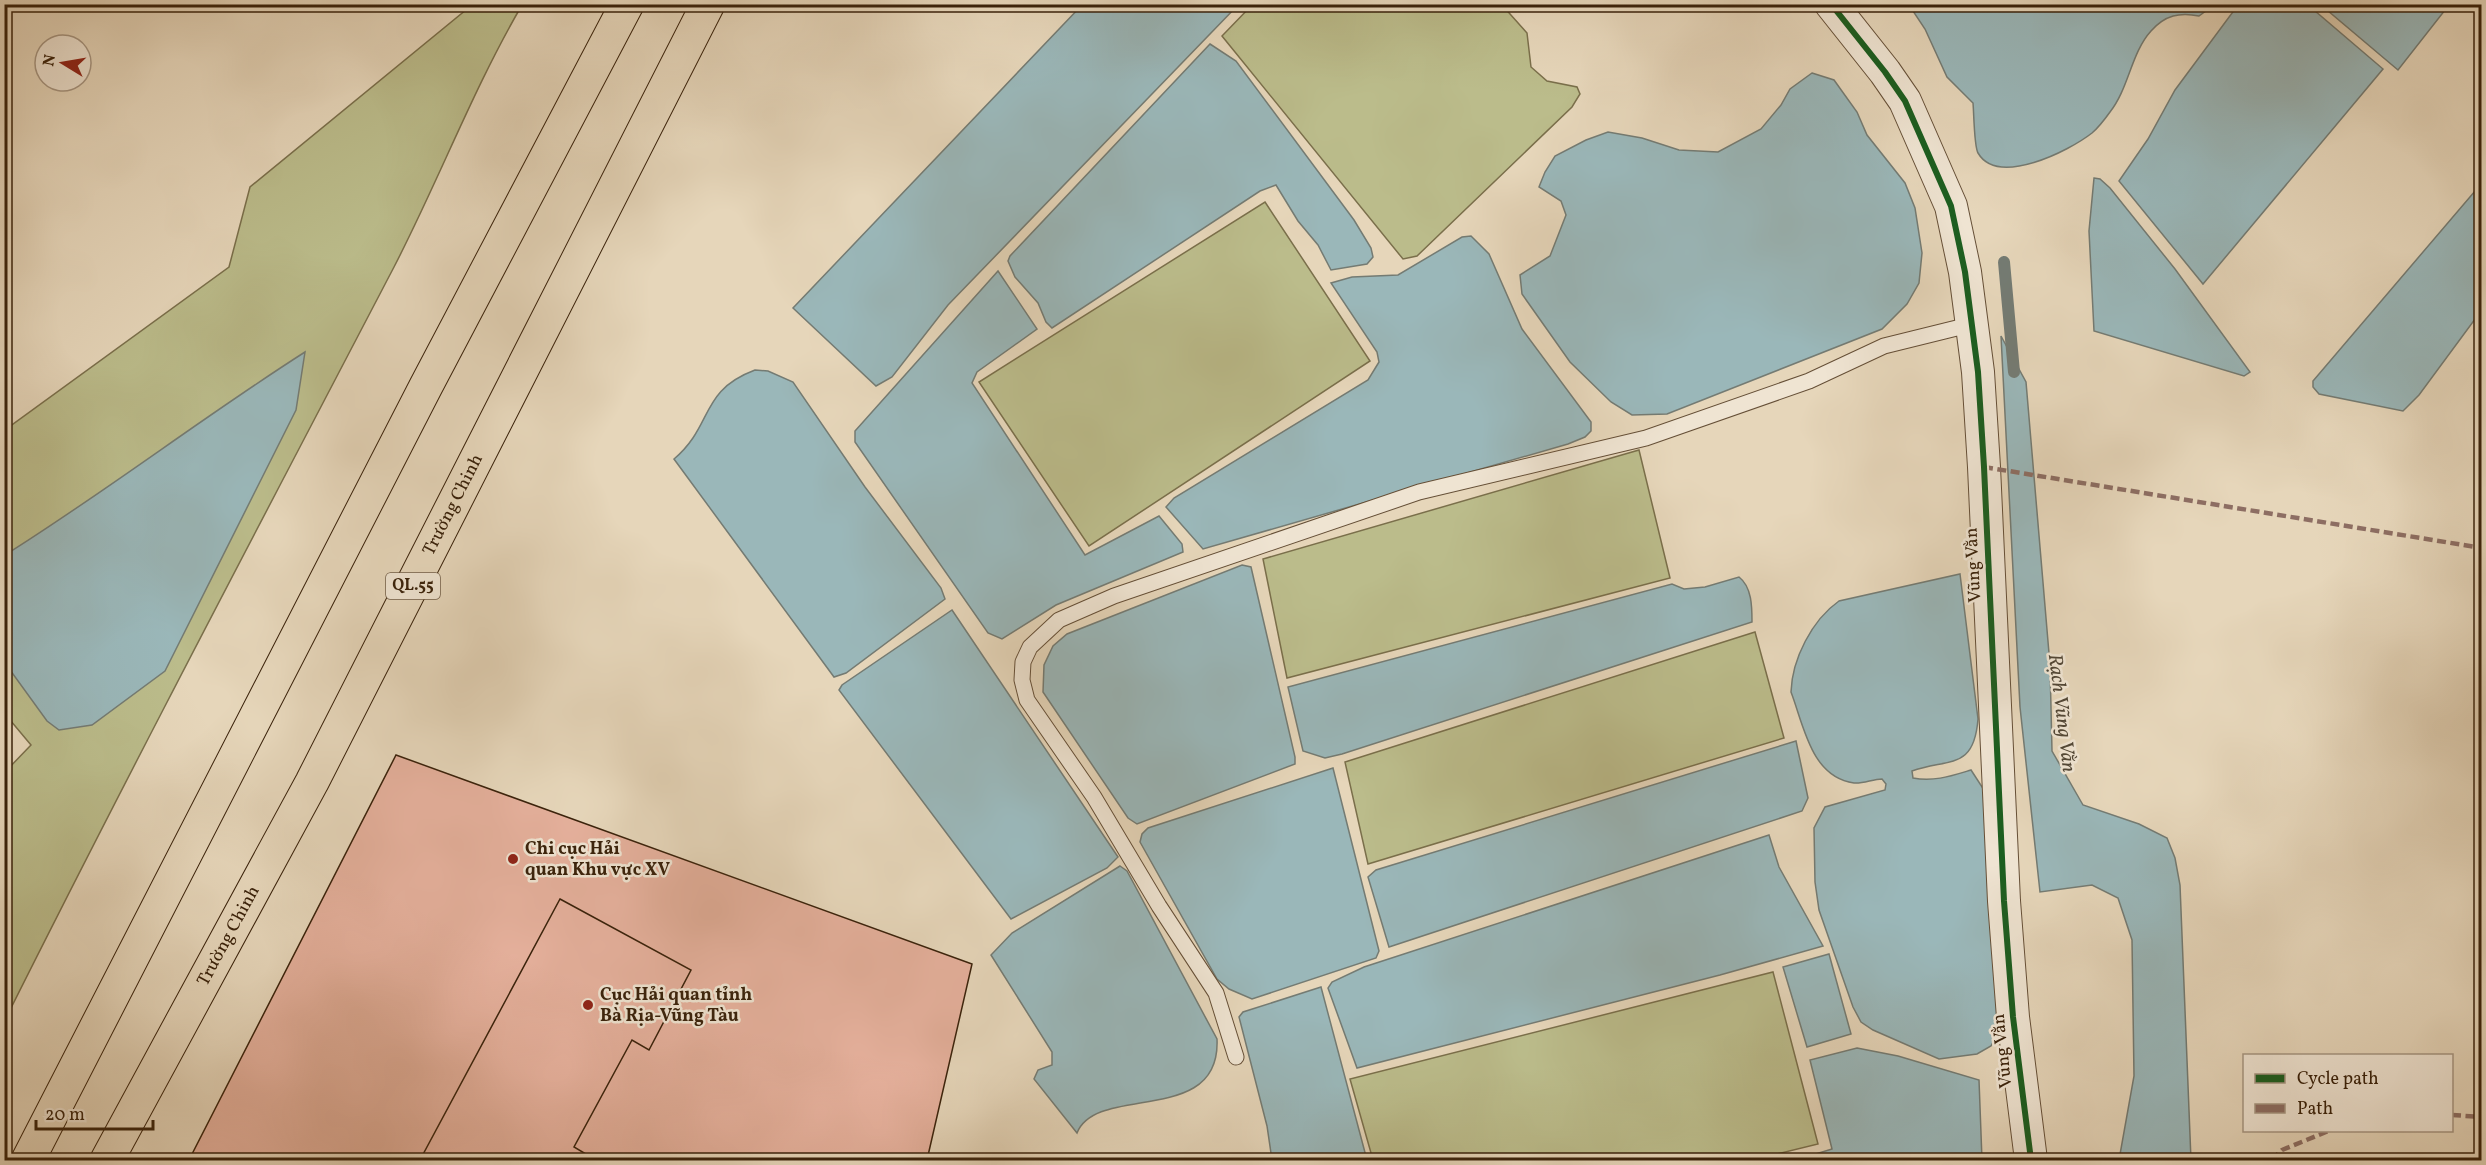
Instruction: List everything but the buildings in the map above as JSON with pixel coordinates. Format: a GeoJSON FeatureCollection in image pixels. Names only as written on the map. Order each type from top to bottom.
{"type":"FeatureCollection","features":[{"type":"Feature","properties":{"kind":"highway"},"geometry":{"type":"LineString","coordinates":[[28,1161],[426,386],[627,4]]}},
{"type":"Feature","properties":{"kind":"highway","name":"Trường Chinh"},"geometry":{"type":"LineString","coordinates":[[107,1161],[312,782],[708,4]]}},
{"type":"Feature","properties":{"kind":"street","name":"Vũng Vằn"},"geometry":{"type":"LineString","coordinates":[[1831,4],[1886,72],[1905,101],[1923,138],[1958,231],[1972,324],[1984,467],[2004,902],[2013,1017],[2031,1161]]}},
{"type":"Feature","properties":{"kind":"lane"},"geometry":{"type":"LineString","coordinates":[[1236,1057],[1216,993],[1159,906],[1094,797],[1027,700],[1022,680],[1023,662],[1030,647],[1059,620],[1114,596],[1419,492],[1646,438],[1809,381],[1884,346],[1972,324]]}},
{"type":"Feature","properties":{"kind":"green space"},"geometry":{"type":"Polygon","coordinates":[[[472,5],[522,5],[488,69],[394,267],[149,737],[5,1020],[5,772],[31,745],[5,714],[5,430],[229,267],[250,187],[472,5]]]}},
{"type":"Feature","properties":{"kind":"green space"},"geometry":{"type":"Polygon","coordinates":[[[1252,5],[1502,5],[1527,33],[1531,67],[1547,81],[1577,87],[1580,94],[1572,107],[1417,256],[1403,259],[1222,36],[1252,5]]]}},
{"type":"Feature","properties":{"kind":"green space"},"geometry":{"type":"Polygon","coordinates":[[[1265,202],[1370,361],[1089,546],[979,382],[1265,202]]]}},
{"type":"Feature","properties":{"kind":"green space"},"geometry":{"type":"Polygon","coordinates":[[[1639,450],[1670,578],[1287,678],[1263,559],[1639,450]]]}},
{"type":"Feature","properties":{"kind":"green space"},"geometry":{"type":"Polygon","coordinates":[[[1755,632],[1784,738],[1368,864],[1345,762],[1755,632]]]}},
{"type":"Feature","properties":{"kind":"green space"},"geometry":{"type":"Polygon","coordinates":[[[1773,972],[1818,1144],[1752,1160],[1373,1160],[1350,1079],[1773,972]]]}},
{"type":"Feature","properties":{"kind":"water"},"geometry":{"type":"Polygon","coordinates":[[[1082,5],[1238,5],[948,305],[892,377],[876,386],[793,308],[1082,5]]]}},
{"type":"Feature","properties":{"kind":"water"},"geometry":{"type":"Polygon","coordinates":[[[1909,5],[2214,5],[2199,16],[2185,14],[2167,18],[2151,31],[2139,50],[2116,103],[2092,133],[2051,156],[2017,166],[2001,167],[1988,163],[1978,153],[1973,103],[1947,77],[1925,29],[1909,5]]]}},
{"type":"Feature","properties":{"kind":"water"},"geometry":{"type":"Polygon","coordinates":[[[2238,5],[2308,5],[2383,69],[2203,284],[2119,181],[2148,139],[2175,90],[2238,5]]]}},
{"type":"Feature","properties":{"kind":"water"},"geometry":{"type":"Polygon","coordinates":[[[2321,5],[2449,5],[2398,70],[2321,5]]]}},
{"type":"Feature","properties":{"kind":"water"},"geometry":{"type":"Polygon","coordinates":[[[1210,44],[1236,61],[1354,220],[1371,248],[1373,257],[1367,264],[1331,270],[1318,245],[1298,221],[1276,185],[1260,191],[1052,328],[1046,322],[1038,303],[1015,277],[1008,261],[1010,256],[1210,44]]]}},
{"type":"Feature","properties":{"kind":"water"},"geometry":{"type":"Polygon","coordinates":[[[1812,73],[1834,80],[1857,112],[1867,135],[1905,183],[1915,208],[1922,253],[1919,283],[1907,304],[1882,329],[1667,414],[1632,415],[1611,402],[1570,362],[1522,294],[1520,275],[1550,256],[1566,215],[1561,201],[1539,187],[1545,172],[1555,156],[1608,132],[1642,138],[1679,150],[1718,152],[1761,129],[1781,105],[1790,89],[1812,73]]]}},
{"type":"Feature","properties":{"kind":"water"},"geometry":{"type":"Polygon","coordinates":[[[2094,178],[2100,179],[2110,188],[2175,269],[2250,372],[2244,376],[2094,331],[2089,231],[2094,178]]]}},
{"type":"Feature","properties":{"kind":"water"},"geometry":{"type":"Polygon","coordinates":[[[2481,184],[2481,311],[2419,395],[2403,411],[2319,394],[2313,387],[2313,381],[2481,184]]]}},
{"type":"Feature","properties":{"kind":"water"},"geometry":{"type":"Polygon","coordinates":[[[1471,236],[1489,254],[1522,329],[1591,422],[1591,431],[1585,437],[1568,444],[1203,549],[1166,507],[1174,498],[1368,380],[1379,362],[1377,352],[1331,283],[1352,277],[1398,275],[1462,237],[1471,236]]]}},
{"type":"Feature","properties":{"kind":"water"},"geometry":{"type":"Polygon","coordinates":[[[998,271],[1037,329],[977,372],[972,383],[1085,555],[1159,516],[1182,544],[1183,552],[1056,605],[1002,639],[988,633],[855,442],[855,431],[998,271]]]}},
{"type":"Feature","properties":{"kind":"water"},"geometry":{"type":"Polygon","coordinates":[[[2001,336],[2026,382],[2050,665],[2052,751],[2083,805],[2139,824],[2167,838],[2175,858],[2180,885],[2191,1160],[2119,1160],[2134,1076],[2132,940],[2118,898],[2092,885],[2040,892],[2020,707],[2001,336]]]}},
{"type":"Feature","properties":{"kind":"water"},"geometry":{"type":"Polygon","coordinates":[[[305,352],[296,410],[165,671],[92,725],[59,730],[47,721],[5,663],[5,555],[305,352]]]}},
{"type":"Feature","properties":{"kind":"water"},"geometry":{"type":"Polygon","coordinates":[[[755,370],[768,371],[793,382],[865,487],[941,588],[945,599],[846,673],[834,677],[674,459],[696,434],[715,398],[724,388],[737,378],[755,370]]]}},
{"type":"Feature","properties":{"kind":"water"},"geometry":{"type":"Polygon","coordinates":[[[1242,565],[1251,567],[1295,764],[1137,824],[1128,818],[1043,692],[1044,665],[1053,646],[1067,634],[1242,565]]]}},
{"type":"Feature","properties":{"kind":"water"},"geometry":{"type":"Polygon","coordinates":[[[1960,574],[1978,719],[1976,735],[1971,747],[1958,759],[1912,771],[1913,778],[1928,779],[1942,778],[1971,770],[1986,793],[2000,1031],[1991,1046],[1977,1054],[1939,1059],[1873,1030],[1861,1022],[1853,1007],[1819,910],[1815,882],[1814,828],[1825,807],[1885,790],[1886,784],[1882,779],[1854,783],[1839,779],[1828,771],[1811,748],[1791,692],[1795,667],[1805,641],[1820,619],[1839,601],[1960,574]]]}},
{"type":"Feature","properties":{"kind":"water"},"geometry":{"type":"Polygon","coordinates":[[[1739,577],[1749,592],[1752,622],[1342,754],[1325,758],[1303,751],[1288,687],[1672,584],[1684,589],[1705,587],[1739,577]]]}},
{"type":"Feature","properties":{"kind":"water"},"geometry":{"type":"Polygon","coordinates":[[[952,610],[1118,857],[1107,868],[1011,919],[839,690],[842,685],[952,610]]]}},
{"type":"Feature","properties":{"kind":"water"},"geometry":{"type":"Polygon","coordinates":[[[1796,741],[1808,798],[1802,811],[1389,947],[1368,877],[1376,870],[1796,741]]]}},
{"type":"Feature","properties":{"kind":"water"},"geometry":{"type":"Polygon","coordinates":[[[1333,768],[1379,951],[1376,958],[1252,999],[1229,989],[1217,979],[1140,842],[1142,834],[1148,828],[1333,768]]]}},
{"type":"Feature","properties":{"kind":"water"},"geometry":{"type":"Polygon","coordinates":[[[1769,835],[1779,867],[1823,946],[1720,975],[1357,1068],[1328,988],[1332,982],[1364,967],[1769,835]]]}},
{"type":"Feature","properties":{"kind":"water"},"geometry":{"type":"Polygon","coordinates":[[[1120,866],[1127,871],[1217,1039],[1213,1066],[1200,1084],[1180,1094],[1108,1110],[1089,1118],[1077,1133],[1034,1079],[1038,1070],[1052,1065],[1052,1052],[991,955],[1012,933],[1120,866]]]}},
{"type":"Feature","properties":{"kind":"water"},"geometry":{"type":"Polygon","coordinates":[[[1829,954],[1851,1034],[1807,1047],[1783,967],[1829,954]]]}},
{"type":"Feature","properties":{"kind":"water"},"geometry":{"type":"Polygon","coordinates":[[[1321,987],[1367,1160],[1272,1160],[1267,1126],[1239,1017],[1243,1012],[1321,987]]]}},
{"type":"Feature","properties":{"kind":"water"},"geometry":{"type":"Polygon","coordinates":[[[1857,1048],[1898,1056],[1979,1080],[1982,1160],[1796,1160],[1832,1149],[1810,1060],[1857,1048]]]}},
{"type":"Feature","properties":{"kind":"waterway","name":"Rạch Vũng Vằn"},"geometry":{"type":"LineString","coordinates":[[2004,262],[2014,372]]}},
{"type":"Feature","properties":{"kind":"marked path"},"geometry":{"type":"LineString","coordinates":[[1984,467],[2482,548]]}},
{"type":"Feature","properties":{"kind":"marked path"},"geometry":{"type":"LineString","coordinates":[[2453,1115],[2482,1117]]}},
{"type":"Feature","properties":{"kind":"marked path"},"geometry":{"type":"LineString","coordinates":[[2272,1160],[2282,1150],[2326,1132]]}},
{"type":"Feature","properties":{"kind":"cycle path"},"geometry":{"type":"LineString","coordinates":[[1831,4],[1905,101],[1951,206],[1965,272],[1978,372],[1984,467],[2004,901],[2013,1017],[2031,1160]]}},
{"type":"Feature","properties":{"kind":"place","name":"Chi cục Hải quan Khu vực XV"},"geometry":{"type":"Point","coordinates":[513,859]}},
{"type":"Feature","properties":{"kind":"place","name":"Cục Hải quan tỉnh Bà Rịa-Vũng Tàu"},"geometry":{"type":"Point","coordinates":[588,1005]}}]}
